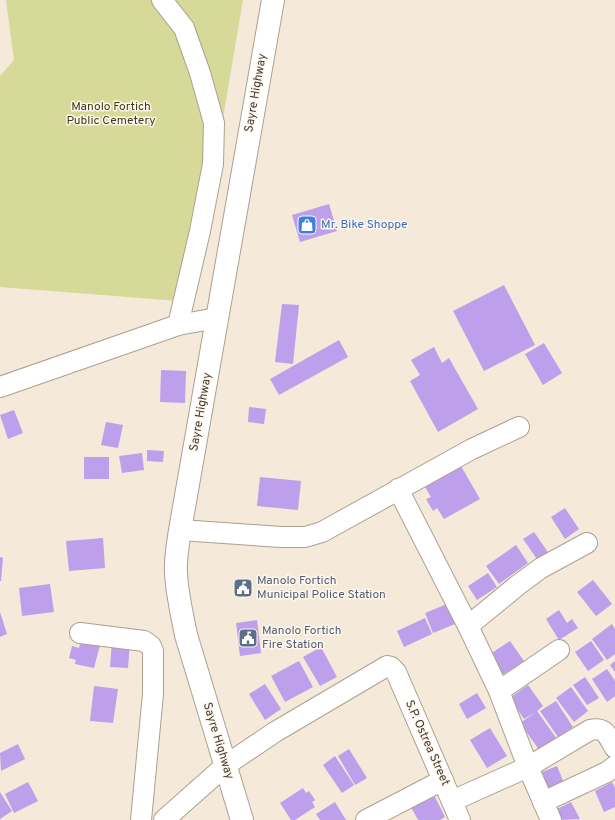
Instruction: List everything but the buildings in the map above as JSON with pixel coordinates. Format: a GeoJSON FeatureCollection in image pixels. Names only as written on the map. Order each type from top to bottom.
{"type":"FeatureCollection","features":[{"type":"Feature","properties":{"kind":"highway","name":"Sayre Highway"},"geometry":{"type":"LineString","coordinates":[[242,820],[186,635],[180,606],[176,572],[180,530],[273,0]]}},
{"type":"Feature","properties":{"kind":"street"},"geometry":{"type":"LineString","coordinates":[[162,0],[184,28],[200,73],[214,123],[213,164],[200,231],[178,325]]}},
{"type":"Feature","properties":{"kind":"street"},"geometry":{"type":"LineString","coordinates":[[0,387],[178,325],[217,318]]}},
{"type":"Feature","properties":{"kind":"street"},"geometry":{"type":"LineString","coordinates":[[180,530],[281,537],[305,537],[322,532],[472,449],[519,427]]}},
{"type":"Feature","properties":{"kind":"street"},"geometry":{"type":"LineString","coordinates":[[398,489],[468,626],[499,691],[528,767],[547,811],[615,766]]}},
{"type":"Feature","properties":{"kind":"street"},"geometry":{"type":"LineString","coordinates":[[468,626],[541,568],[587,543]]}},
{"type":"Feature","properties":{"kind":"street"},"geometry":{"type":"LineString","coordinates":[[80,633],[144,641],[149,643],[153,651],[153,694],[141,820]]}},
{"type":"Feature","properties":{"kind":"street"},"geometry":{"type":"LineString","coordinates":[[499,691],[559,650]]}},
{"type":"Feature","properties":{"kind":"street","name":"S.P. Ostrea Street"},"geometry":{"type":"LineString","coordinates":[[226,765],[282,728],[384,668],[391,666],[396,672],[460,820]]}},
{"type":"Feature","properties":{"kind":"street"},"geometry":{"type":"LineString","coordinates":[[452,801],[528,767],[590,730],[600,729],[604,731],[615,748]]}},
{"type":"Feature","properties":{"kind":"street"},"geometry":{"type":"LineString","coordinates":[[164,820],[226,765]]}},
{"type":"Feature","properties":{"kind":"street"},"geometry":{"type":"LineString","coordinates":[[366,820],[443,780]]}},
{"type":"Feature","properties":{"kind":"green space","name":"Manolo Fortich Public Cemetery"},"geometry":{"type":"Polygon","coordinates":[[[6,0],[243,0],[192,302],[0,287],[0,76],[14,60],[6,0]]]}},
{"type":"Feature","properties":{"kind":"place","name":"Mr. Bike Shoppe"},"geometry":{"type":"Point","coordinates":[307,225]}},
{"type":"Feature","properties":{"kind":"place","name":"Manolo Fortich Municipal Police Station"},"geometry":{"type":"Point","coordinates":[243,588]}},
{"type":"Feature","properties":{"kind":"place","name":"Manolo Fortich Fire Station"},"geometry":{"type":"Point","coordinates":[248,638]}}]}
